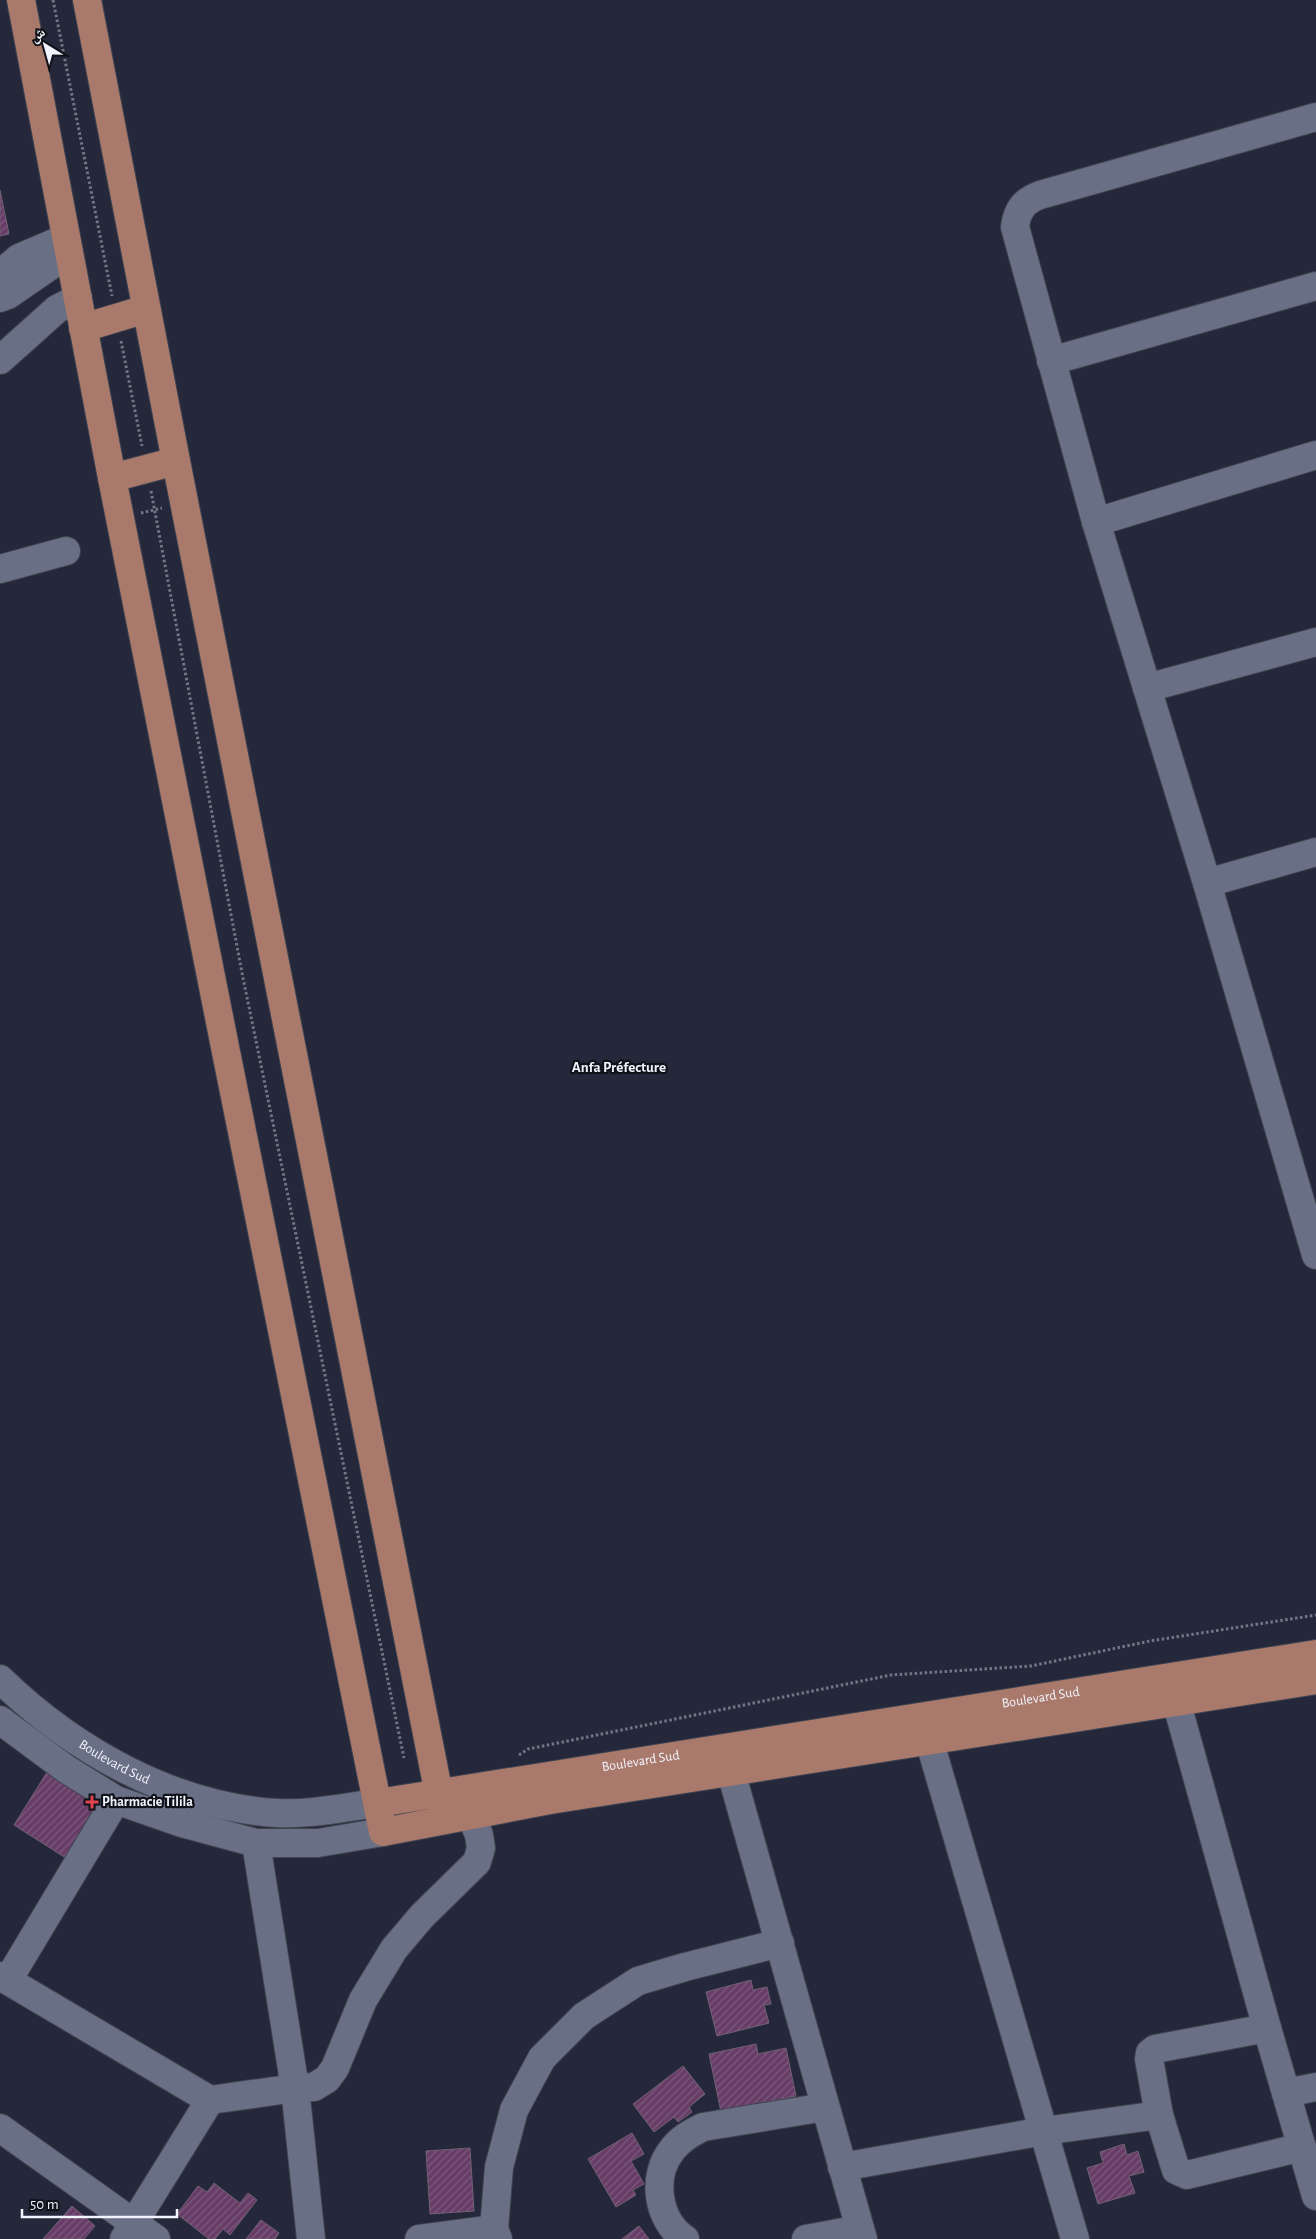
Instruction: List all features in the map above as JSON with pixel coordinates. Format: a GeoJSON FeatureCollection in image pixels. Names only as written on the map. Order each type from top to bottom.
{"type":"FeatureCollection","features":[{"type":"Feature","properties":{"kind":"main road"},"geometry":{"type":"LineString","coordinates":[[21,0],[112,478],[383,1832]]}},
{"type":"Feature","properties":{"kind":"main road"},"geometry":{"type":"LineString","coordinates":[[87,0],[146,309],[444,1820]]}},
{"type":"Feature","properties":{"kind":"main road"},"geometry":{"type":"LineString","coordinates":[[83,328],[146,309]]}},
{"type":"Feature","properties":{"kind":"main road"},"geometry":{"type":"LineString","coordinates":[[112,478],[176,461]]}},
{"type":"Feature","properties":{"kind":"main road","name":"Boulevard Sud"},"geometry":{"type":"LineString","coordinates":[[1173,1690],[1316,1654]]}},
{"type":"Feature","properties":{"kind":"main road","name":"Boulevard Sud"},"geometry":{"type":"LineString","coordinates":[[378,1803],[728,1760],[1173,1690],[1316,1680]]}},
{"type":"Feature","properties":{"kind":"main road","name":"Boulevard Sud"},"geometry":{"type":"LineString","coordinates":[[383,1832],[550,1800],[728,1760]]}},
{"type":"Feature","properties":{"kind":"street"},"geometry":{"type":"LineString","coordinates":[[1316,117],[1040,195],[1024,203],[1016,218],[1015,227],[1096,522],[1207,883],[1316,1255]]}},
{"type":"Feature","properties":{"kind":"street"},"geometry":{"type":"LineString","coordinates":[[0,274],[19,258],[68,245]]}},
{"type":"Feature","properties":{"kind":"street"},"geometry":{"type":"LineString","coordinates":[[0,298],[8,295],[68,245]]}},
{"type":"Feature","properties":{"kind":"street"},"geometry":{"type":"LineString","coordinates":[[1051,361],[1316,286]]}},
{"type":"Feature","properties":{"kind":"street"},"geometry":{"type":"LineString","coordinates":[[0,360],[21,344],[57,309],[78,298]]}},
{"type":"Feature","properties":{"kind":"street"},"geometry":{"type":"LineString","coordinates":[[1096,522],[1316,455]]}},
{"type":"Feature","properties":{"kind":"street"},"geometry":{"type":"LineString","coordinates":[[0,569],[66,552]]}},
{"type":"Feature","properties":{"kind":"street"},"geometry":{"type":"LineString","coordinates":[[1147,688],[1316,642]]}},
{"type":"Feature","properties":{"kind":"street"},"geometry":{"type":"LineString","coordinates":[[1207,883],[1316,852]]}},
{"type":"Feature","properties":{"kind":"street"},"geometry":{"type":"LineString","coordinates":[[1173,1690],[1316,2196]]}},
{"type":"Feature","properties":{"kind":"street","name":"Boulevard Sud"},"geometry":{"type":"LineString","coordinates":[[4,1691],[122,1768],[171,1791],[230,1808],[278,1813],[317,1812],[378,1803]]}},
{"type":"Feature","properties":{"kind":"street","name":"Boulevard Sud"},"geometry":{"type":"LineString","coordinates":[[0,1720],[66,1769],[116,1800],[182,1824],[256,1843],[318,1843],[383,1832]]}},
{"type":"Feature","properties":{"kind":"street"},"geometry":{"type":"LineString","coordinates":[[926,1729],[1076,2239]]}},
{"type":"Feature","properties":{"kind":"street"},"geometry":{"type":"LineString","coordinates":[[728,1760],[861,2234],[806,2239]]}},
{"type":"Feature","properties":{"kind":"street"},"geometry":{"type":"LineString","coordinates":[[116,1800],[4,1978],[210,2100],[314,2087],[327,2079],[336,2068],[363,2000],[394,1949],[422,1916],[477,1862],[481,1848],[471,1815]]}},
{"type":"Feature","properties":{"kind":"street"},"geometry":{"type":"LineString","coordinates":[[256,1843],[295,2088],[311,2239]]}},
{"type":"Feature","properties":{"kind":"street"},"geometry":{"type":"LineString","coordinates":[[419,2239],[496,2234],[499,2168],[514,2110],[542,2058],[584,2016],[638,1981],[780,1943]]}},
{"type":"Feature","properties":{"kind":"street"},"geometry":{"type":"LineString","coordinates":[[1267,2028],[1155,2049],[1150,2053],[1149,2059],[1159,2115],[1176,2170],[1180,2174],[1187,2175],[1302,2147]]}},
{"type":"Feature","properties":{"kind":"street"},"geometry":{"type":"LineString","coordinates":[[1286,2093],[1316,2087]]}},
{"type":"Feature","properties":{"kind":"street"},"geometry":{"type":"LineString","coordinates":[[0,2128],[138,2234],[210,2100]]}},
{"type":"Feature","properties":{"kind":"street"},"geometry":{"type":"LineString","coordinates":[[685,2239],[675,2233],[664,2215],[659,2196],[661,2167],[672,2150],[685,2136],[703,2127],[825,2107]]}},
{"type":"Feature","properties":{"kind":"street"},"geometry":{"type":"LineString","coordinates":[[842,2167],[1044,2131],[1159,2115]]}},
{"type":"Feature","properties":{"kind":"path"},"geometry":{"type":"LineString","coordinates":[[53,0],[154,510],[243,978],[404,1758]]}},
{"type":"Feature","properties":{"kind":"path"},"geometry":{"type":"LineString","coordinates":[[120,517],[185,504]]}},
{"type":"Feature","properties":{"kind":"path"},"geometry":{"type":"LineString","coordinates":[[514,1759],[528,1748],[891,1675],[1031,1666],[1150,1641],[1316,1615]]}},
{"type":"Feature","properties":{"kind":"building"},"geometry":{"type":"Polygon","coordinates":[[[0,190],[9,234],[0,236],[0,190]]]}},
{"type":"Feature","properties":{"kind":"building"},"geometry":{"type":"Polygon","coordinates":[[[49,1769],[104,1804],[69,1860],[14,1825],[49,1769]]]}},
{"type":"Feature","properties":{"kind":"building"},"geometry":{"type":"Polygon","coordinates":[[[751,1980],[753,1990],[767,1987],[771,2004],[764,2005],[769,2023],[717,2036],[706,1992],[751,1980]]]}},
{"type":"Feature","properties":{"kind":"building"},"geometry":{"type":"Polygon","coordinates":[[[756,2044],[758,2054],[786,2048],[796,2096],[721,2112],[709,2054],[756,2044]]]}},
{"type":"Feature","properties":{"kind":"building"},"geometry":{"type":"Polygon","coordinates":[[[683,2066],[705,2094],[689,2107],[692,2112],[678,2122],[674,2117],[654,2132],[633,2104],[683,2066]]]}},
{"type":"Feature","properties":{"kind":"building"},"geometry":{"type":"Polygon","coordinates":[[[632,2133],[644,2154],[631,2161],[644,2184],[633,2190],[636,2195],[616,2207],[588,2159],[632,2133]]]}},
{"type":"Feature","properties":{"kind":"building"},"geometry":{"type":"Polygon","coordinates":[[[1124,2144],[1127,2155],[1138,2151],[1144,2172],[1129,2176],[1135,2193],[1098,2204],[1087,2168],[1103,2163],[1100,2152],[1124,2144]]]}},
{"type":"Feature","properties":{"kind":"building"},"geometry":{"type":"Polygon","coordinates":[[[470,2148],[474,2211],[430,2214],[426,2151],[470,2148]]]}},
{"type":"Feature","properties":{"kind":"building"},"geometry":{"type":"Polygon","coordinates":[[[214,2183],[240,2203],[248,2193],[257,2200],[230,2235],[223,2229],[215,2239],[209,2239],[177,2214],[198,2186],[207,2192],[214,2183]]]}},
{"type":"Feature","properties":{"kind":"building"},"geometry":{"type":"Polygon","coordinates":[[[72,2206],[95,2226],[84,2239],[43,2239],[72,2206]]]}},
{"type":"Feature","properties":{"kind":"building"},"geometry":{"type":"Polygon","coordinates":[[[261,2220],[279,2233],[275,2239],[246,2239],[261,2220]]]}},
{"type":"Feature","properties":{"kind":"building"},"geometry":{"type":"Polygon","coordinates":[[[639,2226],[649,2239],[622,2239],[639,2226]]]}},
{"type":"Feature","properties":{"kind":"place","name":"Pharmacie Tilila"},"geometry":{"type":"Point","coordinates":[92,1802]}},
{"type":"Feature","properties":{"kind":"district","name":"Anfa Préfecture"},"geometry":{"type":"Point","coordinates":[619,1067]}}]}
